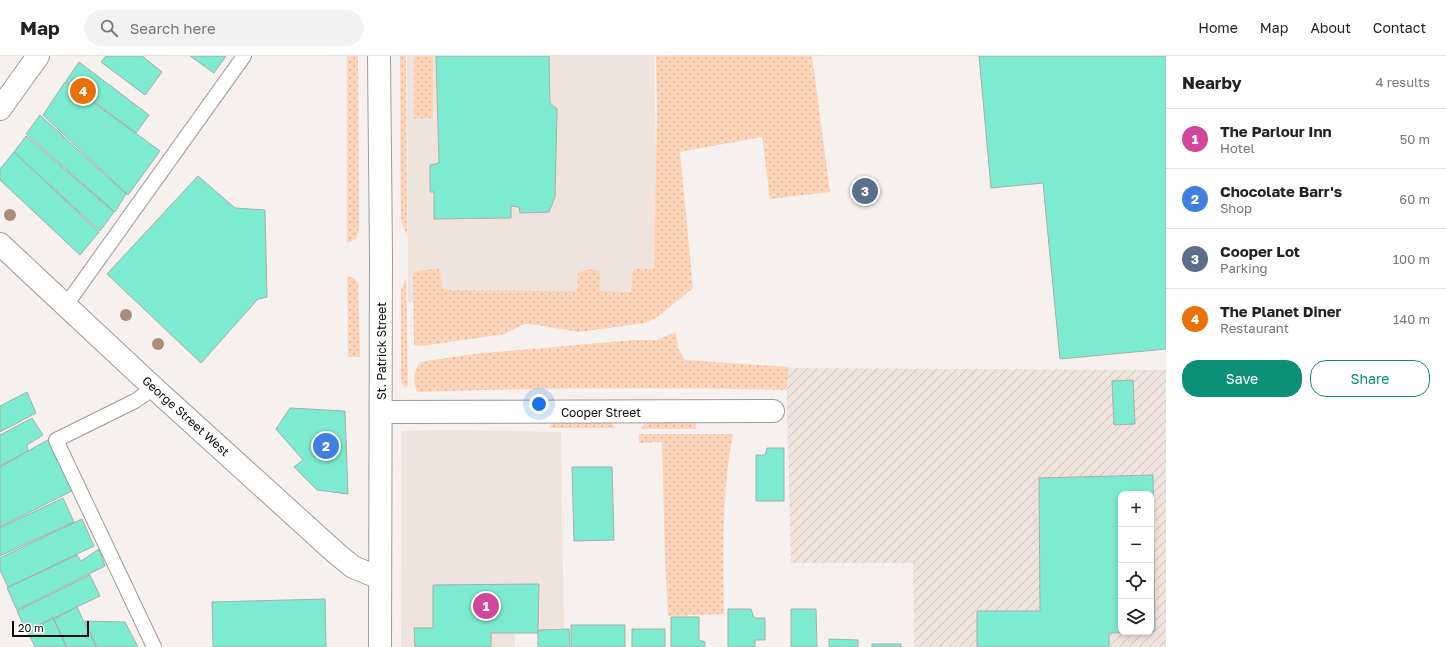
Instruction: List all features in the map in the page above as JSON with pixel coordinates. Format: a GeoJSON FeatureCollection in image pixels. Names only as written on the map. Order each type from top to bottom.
{"type":"FeatureCollection","features":[{"type":"Feature","properties":{"kind":"street"},"geometry":{"type":"LineString","coordinates":[[0,109],[38,56]]}},
{"type":"Feature","properties":{"kind":"street","name":"St. Patrick Street"},"geometry":{"type":"LineString","coordinates":[[379,56],[381,256],[380,647]]}},
{"type":"Feature","properties":{"kind":"street","name":"George Street West"},"geometry":{"type":"LineString","coordinates":[[0,244],[154,388],[337,554],[353,567],[380,578]]}},
{"type":"Feature","properties":{"kind":"street","name":"Cooper Street"},"geometry":{"type":"LineString","coordinates":[[380,412],[773,411]]}},
{"type":"Feature","properties":{"kind":"lane"},"geometry":{"type":"LineString","coordinates":[[66,305],[244,56]]}},
{"type":"Feature","properties":{"kind":"lane"},"geometry":{"type":"LineString","coordinates":[[154,388],[135,401],[56,440],[154,647]]}},
{"type":"Feature","properties":{"kind":"shaded area"},"geometry":{"type":"Polygon","coordinates":[[[347,56],[358,56],[359,228],[356,239],[347,243],[347,56]]]}},
{"type":"Feature","properties":{"kind":"shaded area"},"geometry":{"type":"Polygon","coordinates":[[[400,56],[406,56],[407,236],[401,220],[400,56]]]}},
{"type":"Feature","properties":{"kind":"shaded area"},"geometry":{"type":"Polygon","coordinates":[[[407,56],[654,56],[659,297],[408,302],[407,56]]]}},
{"type":"Feature","properties":{"kind":"shaded area"},"geometry":{"type":"Polygon","coordinates":[[[414,56],[433,56],[433,118],[414,119],[414,56]]]}},
{"type":"Feature","properties":{"kind":"shaded area"},"geometry":{"type":"Polygon","coordinates":[[[656,56],[812,56],[830,192],[770,199],[762,137],[680,152],[693,288],[659,316],[645,323],[579,332],[524,324],[505,334],[422,346],[414,345],[413,272],[439,268],[443,290],[577,291],[578,273],[592,270],[600,272],[599,291],[631,292],[633,269],[654,269],[657,112],[656,56]]]}},
{"type":"Feature","properties":{"kind":"shaded area"},"geometry":{"type":"Polygon","coordinates":[[[347,276],[358,282],[360,357],[348,357],[347,276]]]}},
{"type":"Feature","properties":{"kind":"shaded area"},"geometry":{"type":"Polygon","coordinates":[[[406,278],[408,386],[406,388],[402,384],[401,376],[401,290],[406,278]]]}},
{"type":"Feature","properties":{"kind":"shaded area"},"geometry":{"type":"Polygon","coordinates":[[[676,332],[678,348],[685,360],[789,367],[786,390],[602,388],[417,392],[415,384],[414,377],[420,362],[473,354],[634,340],[656,340],[676,332]]]}},
{"type":"Feature","properties":{"kind":"shaded area"},"geometry":{"type":"Polygon","coordinates":[[[786,368],[1166,370],[1166,647],[914,647],[913,563],[791,563],[786,368]]]}},
{"type":"Feature","properties":{"kind":"shaded area"},"geometry":{"type":"Polygon","coordinates":[[[552,422],[612,423],[615,428],[549,428],[552,422]]]}},
{"type":"Feature","properties":{"kind":"shaded area"},"geometry":{"type":"Polygon","coordinates":[[[645,423],[696,423],[696,429],[641,429],[645,423]]]}},
{"type":"Feature","properties":{"kind":"shaded area"},"geometry":{"type":"Polygon","coordinates":[[[447,430],[561,432],[564,628],[515,631],[515,647],[401,647],[402,431],[447,430]]]}},
{"type":"Feature","properties":{"kind":"shaded area"},"geometry":{"type":"Polygon","coordinates":[[[639,434],[733,434],[729,456],[725,501],[724,614],[668,616],[662,442],[639,443],[639,434]]]}},
{"type":"Feature","properties":{"kind":"building"},"geometry":{"type":"Polygon","coordinates":[[[106,56],[142,56],[162,72],[145,95],[101,62],[106,56]]]}},
{"type":"Feature","properties":{"kind":"building"},"geometry":{"type":"Polygon","coordinates":[[[190,56],[226,56],[214,73],[190,56]]]}},
{"type":"Feature","properties":{"kind":"building"},"geometry":{"type":"Polygon","coordinates":[[[436,56],[549,56],[550,103],[557,109],[555,197],[549,212],[520,213],[519,207],[511,206],[511,218],[434,219],[434,192],[430,192],[430,165],[439,163],[436,56]]]}},
{"type":"Feature","properties":{"kind":"building"},"geometry":{"type":"Polygon","coordinates":[[[979,56],[1166,56],[1166,349],[1060,359],[1043,183],[991,188],[979,56]]]}},
{"type":"Feature","properties":{"kind":"building"},"geometry":{"type":"Polygon","coordinates":[[[79,62],[149,115],[136,133],[66,81],[79,62]]]}},
{"type":"Feature","properties":{"kind":"building"},"geometry":{"type":"Polygon","coordinates":[[[65,82],[160,151],[128,195],[43,115],[65,82]]]}},
{"type":"Feature","properties":{"kind":"building"},"geometry":{"type":"Polygon","coordinates":[[[40,115],[126,194],[115,212],[26,134],[40,115]]]}},
{"type":"Feature","properties":{"kind":"building"},"geometry":{"type":"Polygon","coordinates":[[[26,136],[114,212],[100,231],[14,152],[26,136]]]}},
{"type":"Feature","properties":{"kind":"building"},"geometry":{"type":"Polygon","coordinates":[[[14,152],[99,232],[80,255],[0,180],[0,169],[14,152]]]}},
{"type":"Feature","properties":{"kind":"building"},"geometry":{"type":"Polygon","coordinates":[[[198,176],[235,208],[265,210],[267,297],[258,299],[201,363],[107,274],[198,176]]]}},
{"type":"Feature","properties":{"kind":"building"},"geometry":{"type":"Polygon","coordinates":[[[1133,380],[1135,424],[1114,425],[1112,381],[1133,380]]]}},
{"type":"Feature","properties":{"kind":"building"},"geometry":{"type":"Polygon","coordinates":[[[27,392],[36,413],[0,432],[0,406],[27,392]]]}},
{"type":"Feature","properties":{"kind":"building"},"geometry":{"type":"Polygon","coordinates":[[[290,408],[345,411],[348,494],[317,490],[294,467],[303,460],[276,429],[290,408]]]}},
{"type":"Feature","properties":{"kind":"building"},"geometry":{"type":"Polygon","coordinates":[[[32,418],[43,435],[27,445],[28,451],[0,466],[0,435],[32,418]]]}},
{"type":"Feature","properties":{"kind":"building"},"geometry":{"type":"Polygon","coordinates":[[[51,438],[74,490],[0,527],[0,467],[51,438]]]}},
{"type":"Feature","properties":{"kind":"building"},"geometry":{"type":"Polygon","coordinates":[[[767,448],[784,448],[784,501],[756,501],[756,455],[765,455],[767,448]]]}},
{"type":"Feature","properties":{"kind":"building"},"geometry":{"type":"Polygon","coordinates":[[[572,467],[612,467],[614,540],[574,541],[572,467]]]}},
{"type":"Feature","properties":{"kind":"building"},"geometry":{"type":"Polygon","coordinates":[[[1153,475],[1153,491],[1118,491],[1118,633],[1109,633],[1109,647],[977,647],[977,611],[1040,611],[1039,478],[1153,475]]]}},
{"type":"Feature","properties":{"kind":"building"},"geometry":{"type":"Polygon","coordinates":[[[63,498],[74,522],[0,556],[0,528],[63,498]]]}},
{"type":"Feature","properties":{"kind":"building"},"geometry":{"type":"Polygon","coordinates":[[[82,519],[94,546],[8,587],[0,570],[0,558],[82,519]]]}},
{"type":"Feature","properties":{"kind":"building"},"geometry":{"type":"Polygon","coordinates":[[[99,549],[105,566],[17,610],[7,588],[77,555],[81,561],[99,549]]]}},
{"type":"Feature","properties":{"kind":"building"},"geometry":{"type":"Polygon","coordinates":[[[1154,553],[1155,631],[1154,631],[1154,553]]]}},
{"type":"Feature","properties":{"kind":"building"},"geometry":{"type":"Polygon","coordinates":[[[90,575],[100,596],[26,631],[17,611],[90,575]]]}},
{"type":"Feature","properties":{"kind":"building"},"geometry":{"type":"Polygon","coordinates":[[[539,584],[539,633],[491,633],[491,647],[415,647],[414,628],[433,628],[433,585],[539,584]]]}},
{"type":"Feature","properties":{"kind":"building"},"geometry":{"type":"Polygon","coordinates":[[[325,599],[326,647],[213,647],[212,602],[325,599]]]}},
{"type":"Feature","properties":{"kind":"building"},"geometry":{"type":"Polygon","coordinates":[[[77,607],[96,647],[67,647],[54,619],[77,607]]]}},
{"type":"Feature","properties":{"kind":"building"},"geometry":{"type":"Polygon","coordinates":[[[728,609],[751,609],[754,618],[765,618],[765,640],[755,640],[755,647],[728,647],[728,609]]]}},
{"type":"Feature","properties":{"kind":"building"},"geometry":{"type":"Polygon","coordinates":[[[791,609],[816,609],[817,647],[791,647],[791,609]]]}},
{"type":"Feature","properties":{"kind":"building"},"geometry":{"type":"Polygon","coordinates":[[[671,617],[699,617],[699,640],[705,642],[705,647],[671,647],[671,617]]]}},
{"type":"Feature","properties":{"kind":"building"},"geometry":{"type":"Polygon","coordinates":[[[53,618],[66,647],[35,647],[28,633],[53,618]]]}},
{"type":"Feature","properties":{"kind":"building"},"geometry":{"type":"Polygon","coordinates":[[[85,621],[125,622],[138,647],[97,647],[85,621]]]}},
{"type":"Feature","properties":{"kind":"building"},"geometry":{"type":"Polygon","coordinates":[[[571,625],[625,625],[625,647],[571,647],[571,625]]]}},
{"type":"Feature","properties":{"kind":"building"},"geometry":{"type":"Polygon","coordinates":[[[569,629],[570,647],[538,647],[538,630],[569,629]]]}},
{"type":"Feature","properties":{"kind":"building"},"geometry":{"type":"Polygon","coordinates":[[[632,629],[665,629],[665,647],[632,647],[632,629]]]}},
{"type":"Feature","properties":{"kind":"building"},"geometry":{"type":"Polygon","coordinates":[[[829,639],[858,640],[858,647],[829,647],[829,639]]]}},
{"type":"Feature","properties":{"kind":"building"},"geometry":{"type":"Polygon","coordinates":[[[872,644],[901,644],[901,647],[872,647],[872,644]]]}},
{"type":"Feature","properties":{"kind":"place","name":"The Planet Diner"},"geometry":{"type":"Point","coordinates":[83,91]}},
{"type":"Feature","properties":{"kind":"place","name":"Cooper Lot"},"geometry":{"type":"Point","coordinates":[865,191]}},
{"type":"Feature","properties":{"kind":"place","name":"Chocolate Barr's"},"geometry":{"type":"Point","coordinates":[326,446]}},
{"type":"Feature","properties":{"kind":"place","name":"The Parlour Inn"},"geometry":{"type":"Point","coordinates":[486,606]}}]}
